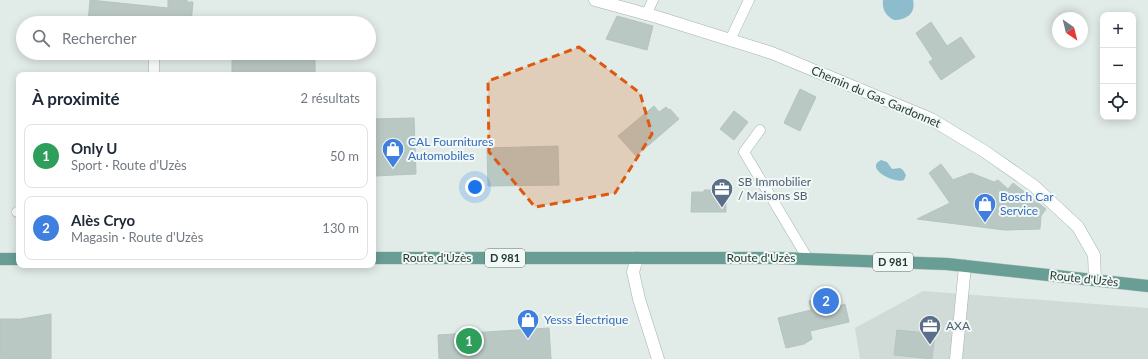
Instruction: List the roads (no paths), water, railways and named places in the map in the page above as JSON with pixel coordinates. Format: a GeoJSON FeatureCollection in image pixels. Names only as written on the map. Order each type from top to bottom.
{"type":"FeatureCollection","features":[{"type":"Feature","properties":{"kind":"main road","name":"Route d'Uzès"},"geometry":{"type":"LineString","coordinates":[[376,258],[808,259],[948,264],[1148,286]]}},
{"type":"Feature","properties":{"kind":"main road"},"geometry":{"type":"LineString","coordinates":[[0,259],[16,259]]}},
{"type":"Feature","properties":{"kind":"street","name":"Chemin du Gas Gardonnet"},"geometry":{"type":"LineString","coordinates":[[594,0],[657,17],[772,53],[931,119],[984,151],[1034,186],[1078,227],[1094,255],[1095,280]]}},
{"type":"Feature","properties":{"kind":"street"},"geometry":{"type":"LineString","coordinates":[[637,258],[633,272],[639,299],[658,359]]}},
{"type":"Feature","properties":{"kind":"street"},"geometry":{"type":"LineString","coordinates":[[956,359],[965,266]]}},
{"type":"Feature","properties":{"kind":"lane"},"geometry":{"type":"LineString","coordinates":[[646,15],[653,0]]}},
{"type":"Feature","properties":{"kind":"lane"},"geometry":{"type":"LineString","coordinates":[[730,40],[749,0]]}},
{"type":"Feature","properties":{"kind":"lane"},"geometry":{"type":"LineString","coordinates":[[154,60],[154,72]]}},
{"type":"Feature","properties":{"kind":"lane"},"geometry":{"type":"LineString","coordinates":[[760,130],[744,152],[808,259]]}},
{"type":"Feature","properties":{"kind":"water"},"geometry":{"type":"Polygon","coordinates":[[[883,0],[913,0],[914,5],[910,15],[903,19],[894,20],[885,12],[883,0]]]}},
{"type":"Feature","properties":{"kind":"water"},"geometry":{"type":"Polygon","coordinates":[[[881,160],[887,162],[892,169],[900,168],[903,170],[906,175],[904,180],[899,181],[888,178],[878,171],[876,167],[877,163],[881,160]]]}},
{"type":"Feature","properties":{"kind":"place","name":"CAL Fournitures Automobiles"},"geometry":{"type":"Point","coordinates":[393,168]}},
{"type":"Feature","properties":{"kind":"place","name":"SB Immobilier / Maisons SB"},"geometry":{"type":"Point","coordinates":[722,208]}},
{"type":"Feature","properties":{"kind":"place","name":"Bosch Car Service"},"geometry":{"type":"Point","coordinates":[985,224]}},
{"type":"Feature","properties":{"kind":"place","name":"Alès Cryo"},"geometry":{"type":"Point","coordinates":[826,301]}},
{"type":"Feature","properties":{"kind":"place","name":"Yesss Électrique"},"geometry":{"type":"Point","coordinates":[528,340]}},
{"type":"Feature","properties":{"kind":"place","name":"Only U"},"geometry":{"type":"Point","coordinates":[469,341]}},
{"type":"Feature","properties":{"kind":"place","name":"AXA"},"geometry":{"type":"Point","coordinates":[930,346]}}]}
